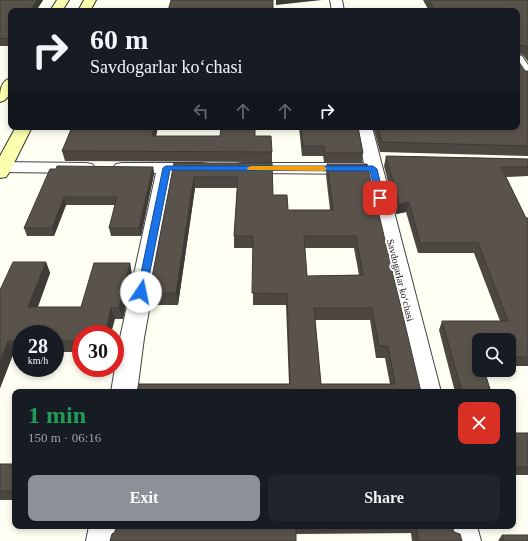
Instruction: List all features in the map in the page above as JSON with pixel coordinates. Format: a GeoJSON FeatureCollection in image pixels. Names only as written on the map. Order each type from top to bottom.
{"type":"FeatureCollection","features":[{"type":"Feature","properties":{"kind":"main road"},"geometry":{"type":"LineString","coordinates":[[0,98],[8,86]]}},
{"type":"Feature","properties":{"kind":"main road"},"geometry":{"type":"LineString","coordinates":[[2,170],[22,130]]}},
{"type":"Feature","properties":{"kind":"street"},"geometry":{"type":"LineString","coordinates":[[520,64],[528,76]]}},
{"type":"Feature","properties":{"kind":"street","name":"Savdogarlar koʻchasi"},"geometry":{"type":"LineString","coordinates":[[365,130],[377,161],[427,389]]}},
{"type":"Feature","properties":{"kind":"street"},"geometry":{"type":"LineString","coordinates":[[2,170],[166,168],[377,161]]}},
{"type":"Feature","properties":{"kind":"street"},"geometry":{"type":"LineString","coordinates":[[124,389],[132,338],[166,168]]}},
{"type":"Feature","properties":{"kind":"street"},"geometry":{"type":"LineString","coordinates":[[102,541],[104,529]]}},
{"type":"Feature","properties":{"kind":"street"},"geometry":{"type":"LineString","coordinates":[[462,529],[465,541]]}},
{"type":"Feature","properties":{"kind":"building"},"geometry":{"type":"Polygon","coordinates":[[[0,0],[37,0],[32,8],[8,8],[8,38],[0,39],[0,0]]]}},
{"type":"Feature","properties":{"kind":"building"},"geometry":{"type":"Polygon","coordinates":[[[171,0],[273,0],[273,8],[169,8],[171,0]]]}},
{"type":"Feature","properties":{"kind":"building"},"geometry":{"type":"Polygon","coordinates":[[[429,0],[528,0],[528,49],[526,46],[520,45],[520,8],[433,8],[429,0]]]}},
{"type":"Feature","properties":{"kind":"building"},"geometry":{"type":"Polygon","coordinates":[[[520,64],[525,71],[528,71],[528,146],[382,142],[379,130],[520,130],[520,64]]]}},
{"type":"Feature","properties":{"kind":"building"},"geometry":{"type":"Polygon","coordinates":[[[71,130],[153,130],[152,136],[220,136],[221,130],[255,130],[255,136],[271,136],[272,152],[62,151],[71,130]]]}},
{"type":"Feature","properties":{"kind":"building"},"geometry":{"type":"Polygon","coordinates":[[[301,130],[359,130],[363,153],[325,153],[324,146],[303,146],[301,130]]]}},
{"type":"Feature","properties":{"kind":"building"},"geometry":{"type":"Polygon","coordinates":[[[386,156],[528,159],[528,167],[501,167],[526,218],[528,218],[528,357],[516,357],[516,333],[472,333],[472,377],[486,377],[490,389],[461,389],[442,321],[508,321],[478,243],[420,243],[409,202],[399,204],[386,156]]]}},
{"type":"Feature","properties":{"kind":"building"},"geometry":{"type":"Polygon","coordinates":[[[174,163],[272,163],[273,195],[287,195],[288,210],[333,210],[327,164],[367,164],[420,389],[138,389],[139,384],[290,384],[287,294],[252,293],[253,236],[234,236],[238,177],[194,177],[176,293],[149,293],[174,163]],[[304,236],[307,276],[363,275],[356,236],[304,236]],[[314,308],[321,384],[395,384],[388,346],[379,346],[372,308],[314,308]]]}},
{"type":"Feature","properties":{"kind":"building"},"geometry":{"type":"Polygon","coordinates":[[[57,166],[153,167],[139,228],[109,228],[117,197],[64,197],[52,228],[24,228],[50,169],[56,169],[57,166]]]}},
{"type":"Feature","properties":{"kind":"building"},"geometry":{"type":"Polygon","coordinates":[[[13,262],[46,262],[28,307],[81,307],[94,263],[130,263],[119,308],[111,308],[107,325],[72,325],[72,341],[64,341],[64,325],[12,325],[12,341],[8,341],[0,361],[0,290],[13,262]]]}},
{"type":"Feature","properties":{"kind":"building"},"geometry":{"type":"Polygon","coordinates":[[[516,433],[528,433],[528,467],[516,467],[516,433]]]}},
{"type":"Feature","properties":{"kind":"building"},"geometry":{"type":"Polygon","coordinates":[[[0,464],[12,464],[12,491],[0,491],[0,464]]]}},
{"type":"Feature","properties":{"kind":"building"},"geometry":{"type":"Polygon","coordinates":[[[116,529],[296,529],[296,541],[110,541],[112,534],[115,532],[116,529]]]}},
{"type":"Feature","properties":{"kind":"building"},"geometry":{"type":"Polygon","coordinates":[[[416,529],[453,529],[454,532],[460,534],[462,541],[418,541],[416,529]]]}},
{"type":"Feature","properties":{"kind":"building"},"geometry":{"type":"Polygon","coordinates":[[[502,535],[528,535],[528,541],[504,541],[502,535]]]}},
{"type":"Feature","properties":{"kind":"slow traffic"},"geometry":{"type":"LineString","coordinates":[[251,168],[324,169]]}},
{"type":"Feature","properties":{"kind":"route"},"geometry":{"type":"LineString","coordinates":[[141,292],[166,168],[373,169],[380,198]]}}]}
